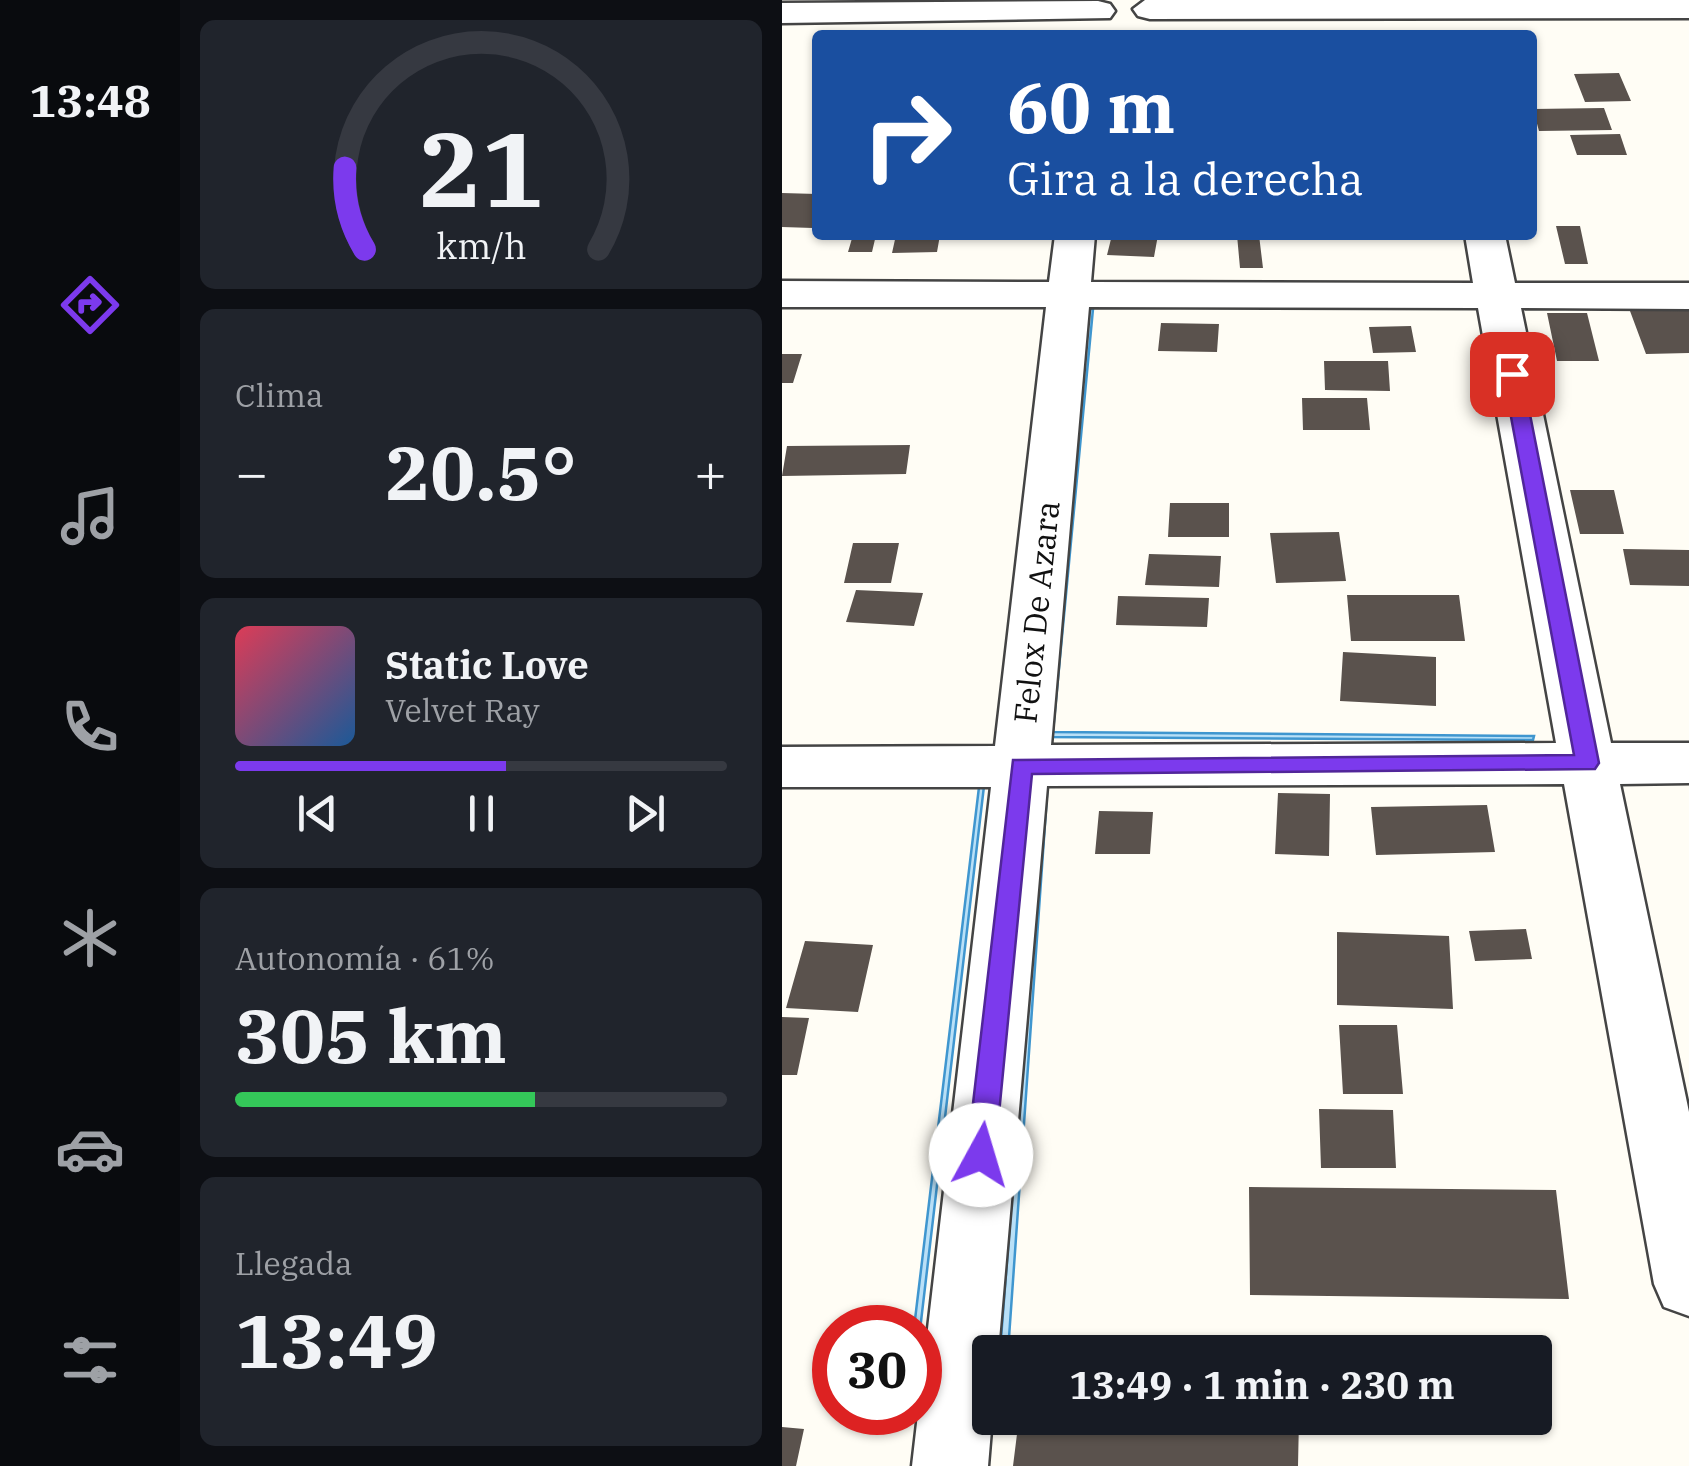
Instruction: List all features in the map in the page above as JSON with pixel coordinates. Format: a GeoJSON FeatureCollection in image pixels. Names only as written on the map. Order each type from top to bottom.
{"type":"FeatureCollection","features":[{"type":"Feature","properties":{"kind":"street"},"geometry":{"type":"LineString","coordinates":[[1150,9],[1443,15],[1688,8]]}},
{"type":"Feature","properties":{"kind":"street"},"geometry":{"type":"LineString","coordinates":[[782,13],[1098,15]]}},
{"type":"Feature","properties":{"kind":"street","name":"Felox De Azara"},"geometry":{"type":"LineString","coordinates":[[950,1466],[1074,240]]}},
{"type":"Feature","properties":{"kind":"street"},"geometry":{"type":"LineString","coordinates":[[1486,240],[1688,1284]]}},
{"type":"Feature","properties":{"kind":"street"},"geometry":{"type":"LineString","coordinates":[[782,294],[1688,296]]}},
{"type":"Feature","properties":{"kind":"street"},"geometry":{"type":"LineString","coordinates":[[782,768],[1688,762]]}},
{"type":"Feature","properties":{"kind":"water"},"geometry":{"type":"Polygon","coordinates":[[[1088,309],[1093,309],[1053,732],[1534,736],[1533,740],[1046,737],[1088,309]]]}},
{"type":"Feature","properties":{"kind":"water"},"geometry":{"type":"Polygon","coordinates":[[[1044,781],[1048,781],[1009,1335],[1001,1335],[1044,781]]]}},
{"type":"Feature","properties":{"kind":"water"},"geometry":{"type":"Polygon","coordinates":[[[984,786],[923,1305],[917,1305],[979,787],[984,786]]]}},
{"type":"Feature","properties":{"kind":"building"},"geometry":{"type":"Polygon","coordinates":[[[1619,73],[1631,101],[1585,102],[1574,74],[1619,73]]]}},
{"type":"Feature","properties":{"kind":"building"},"geometry":{"type":"Polygon","coordinates":[[[1604,108],[1612,130],[1539,131],[1537,109],[1604,108]]]}},
{"type":"Feature","properties":{"kind":"building"},"geometry":{"type":"Polygon","coordinates":[[[1620,134],[1627,155],[1577,155],[1570,135],[1620,134]]]}},
{"type":"Feature","properties":{"kind":"building"},"geometry":{"type":"Polygon","coordinates":[[[782,193],[812,194],[812,228],[782,227],[782,193]]]}},
{"type":"Feature","properties":{"kind":"building"},"geometry":{"type":"Polygon","coordinates":[[[1556,226],[1580,226],[1588,264],[1565,264],[1556,226]]]}},
{"type":"Feature","properties":{"kind":"building"},"geometry":{"type":"Polygon","coordinates":[[[852,240],[875,240],[872,252],[848,252],[852,240]]]}},
{"type":"Feature","properties":{"kind":"building"},"geometry":{"type":"Polygon","coordinates":[[[895,240],[939,240],[937,252],[892,253],[895,240]]]}},
{"type":"Feature","properties":{"kind":"building"},"geometry":{"type":"Polygon","coordinates":[[[1111,240],[1157,240],[1154,257],[1107,255],[1111,240]]]}},
{"type":"Feature","properties":{"kind":"building"},"geometry":{"type":"Polygon","coordinates":[[[1237,240],[1260,240],[1263,268],[1240,268],[1237,240]]]}},
{"type":"Feature","properties":{"kind":"building"},"geometry":{"type":"Polygon","coordinates":[[[1689,309],[1689,353],[1646,354],[1630,311],[1689,309]]]}},
{"type":"Feature","properties":{"kind":"building"},"geometry":{"type":"Polygon","coordinates":[[[1547,313],[1587,313],[1599,361],[1557,361],[1547,313]]]}},
{"type":"Feature","properties":{"kind":"building"},"geometry":{"type":"Polygon","coordinates":[[[1161,323],[1219,324],[1217,352],[1158,351],[1161,323]]]}},
{"type":"Feature","properties":{"kind":"building"},"geometry":{"type":"Polygon","coordinates":[[[1411,326],[1416,352],[1373,353],[1369,327],[1411,326]]]}},
{"type":"Feature","properties":{"kind":"building"},"geometry":{"type":"Polygon","coordinates":[[[782,354],[802,354],[793,383],[782,383],[782,354]]]}},
{"type":"Feature","properties":{"kind":"building"},"geometry":{"type":"Polygon","coordinates":[[[1324,361],[1388,361],[1390,391],[1325,390],[1324,361]]]}},
{"type":"Feature","properties":{"kind":"building"},"geometry":{"type":"Polygon","coordinates":[[[1302,398],[1367,398],[1370,430],[1303,430],[1302,398]]]}},
{"type":"Feature","properties":{"kind":"building"},"geometry":{"type":"Polygon","coordinates":[[[910,445],[906,474],[782,476],[787,446],[910,445]]]}},
{"type":"Feature","properties":{"kind":"building"},"geometry":{"type":"Polygon","coordinates":[[[1570,490],[1614,490],[1624,534],[1580,534],[1570,490]]]}},
{"type":"Feature","properties":{"kind":"building"},"geometry":{"type":"Polygon","coordinates":[[[1170,503],[1229,503],[1229,537],[1168,537],[1170,503]]]}},
{"type":"Feature","properties":{"kind":"building"},"geometry":{"type":"Polygon","coordinates":[[[1339,532],[1346,581],[1276,583],[1270,533],[1339,532]]]}},
{"type":"Feature","properties":{"kind":"building"},"geometry":{"type":"Polygon","coordinates":[[[853,543],[899,543],[891,583],[844,583],[853,543]]]}},
{"type":"Feature","properties":{"kind":"building"},"geometry":{"type":"Polygon","coordinates":[[[1623,549],[1689,550],[1689,586],[1630,585],[1623,549]]]}},
{"type":"Feature","properties":{"kind":"building"},"geometry":{"type":"Polygon","coordinates":[[[1149,554],[1221,556],[1219,587],[1145,585],[1149,554]]]}},
{"type":"Feature","properties":{"kind":"building"},"geometry":{"type":"Polygon","coordinates":[[[856,590],[923,593],[914,626],[846,622],[856,590]]]}},
{"type":"Feature","properties":{"kind":"building"},"geometry":{"type":"Polygon","coordinates":[[[1347,595],[1459,595],[1465,641],[1351,641],[1347,595]]]}},
{"type":"Feature","properties":{"kind":"building"},"geometry":{"type":"Polygon","coordinates":[[[1118,596],[1209,598],[1207,627],[1116,625],[1118,596]]]}},
{"type":"Feature","properties":{"kind":"building"},"geometry":{"type":"Polygon","coordinates":[[[1343,652],[1436,657],[1436,706],[1340,701],[1343,652]]]}},
{"type":"Feature","properties":{"kind":"building"},"geometry":{"type":"Polygon","coordinates":[[[1278,793],[1330,794],[1329,856],[1275,854],[1278,793]]]}},
{"type":"Feature","properties":{"kind":"building"},"geometry":{"type":"Polygon","coordinates":[[[1487,805],[1495,852],[1376,855],[1371,807],[1487,805]]]}},
{"type":"Feature","properties":{"kind":"building"},"geometry":{"type":"Polygon","coordinates":[[[1099,811],[1153,812],[1150,854],[1095,854],[1099,811]]]}},
{"type":"Feature","properties":{"kind":"building"},"geometry":{"type":"Polygon","coordinates":[[[1526,929],[1532,959],[1475,961],[1469,931],[1526,929]]]}},
{"type":"Feature","properties":{"kind":"building"},"geometry":{"type":"Polygon","coordinates":[[[1337,932],[1449,936],[1453,1009],[1337,1005],[1337,932]]]}},
{"type":"Feature","properties":{"kind":"building"},"geometry":{"type":"Polygon","coordinates":[[[805,941],[873,945],[858,1012],[786,1008],[805,941]]]}},
{"type":"Feature","properties":{"kind":"building"},"geometry":{"type":"Polygon","coordinates":[[[782,1017],[809,1018],[797,1075],[782,1075],[782,1017]]]}},
{"type":"Feature","properties":{"kind":"building"},"geometry":{"type":"Polygon","coordinates":[[[1339,1025],[1397,1025],[1403,1094],[1343,1094],[1339,1025]]]}},
{"type":"Feature","properties":{"kind":"building"},"geometry":{"type":"Polygon","coordinates":[[[1319,1109],[1393,1110],[1396,1168],[1321,1168],[1319,1109]]]}},
{"type":"Feature","properties":{"kind":"building"},"geometry":{"type":"Polygon","coordinates":[[[1249,1187],[1556,1190],[1569,1299],[1250,1295],[1249,1187]]]}},
{"type":"Feature","properties":{"kind":"building"},"geometry":{"type":"Polygon","coordinates":[[[782,1427],[804,1429],[796,1466],[782,1466],[782,1427]]]}},
{"type":"Feature","properties":{"kind":"building"},"geometry":{"type":"Polygon","coordinates":[[[1017,1435],[1299,1435],[1298,1466],[1013,1466],[1017,1435]]]}},
{"type":"Feature","properties":{"kind":"route"},"geometry":{"type":"LineString","coordinates":[[981,1155],[1021,766],[1587,763],[1512,374]]}}]}
